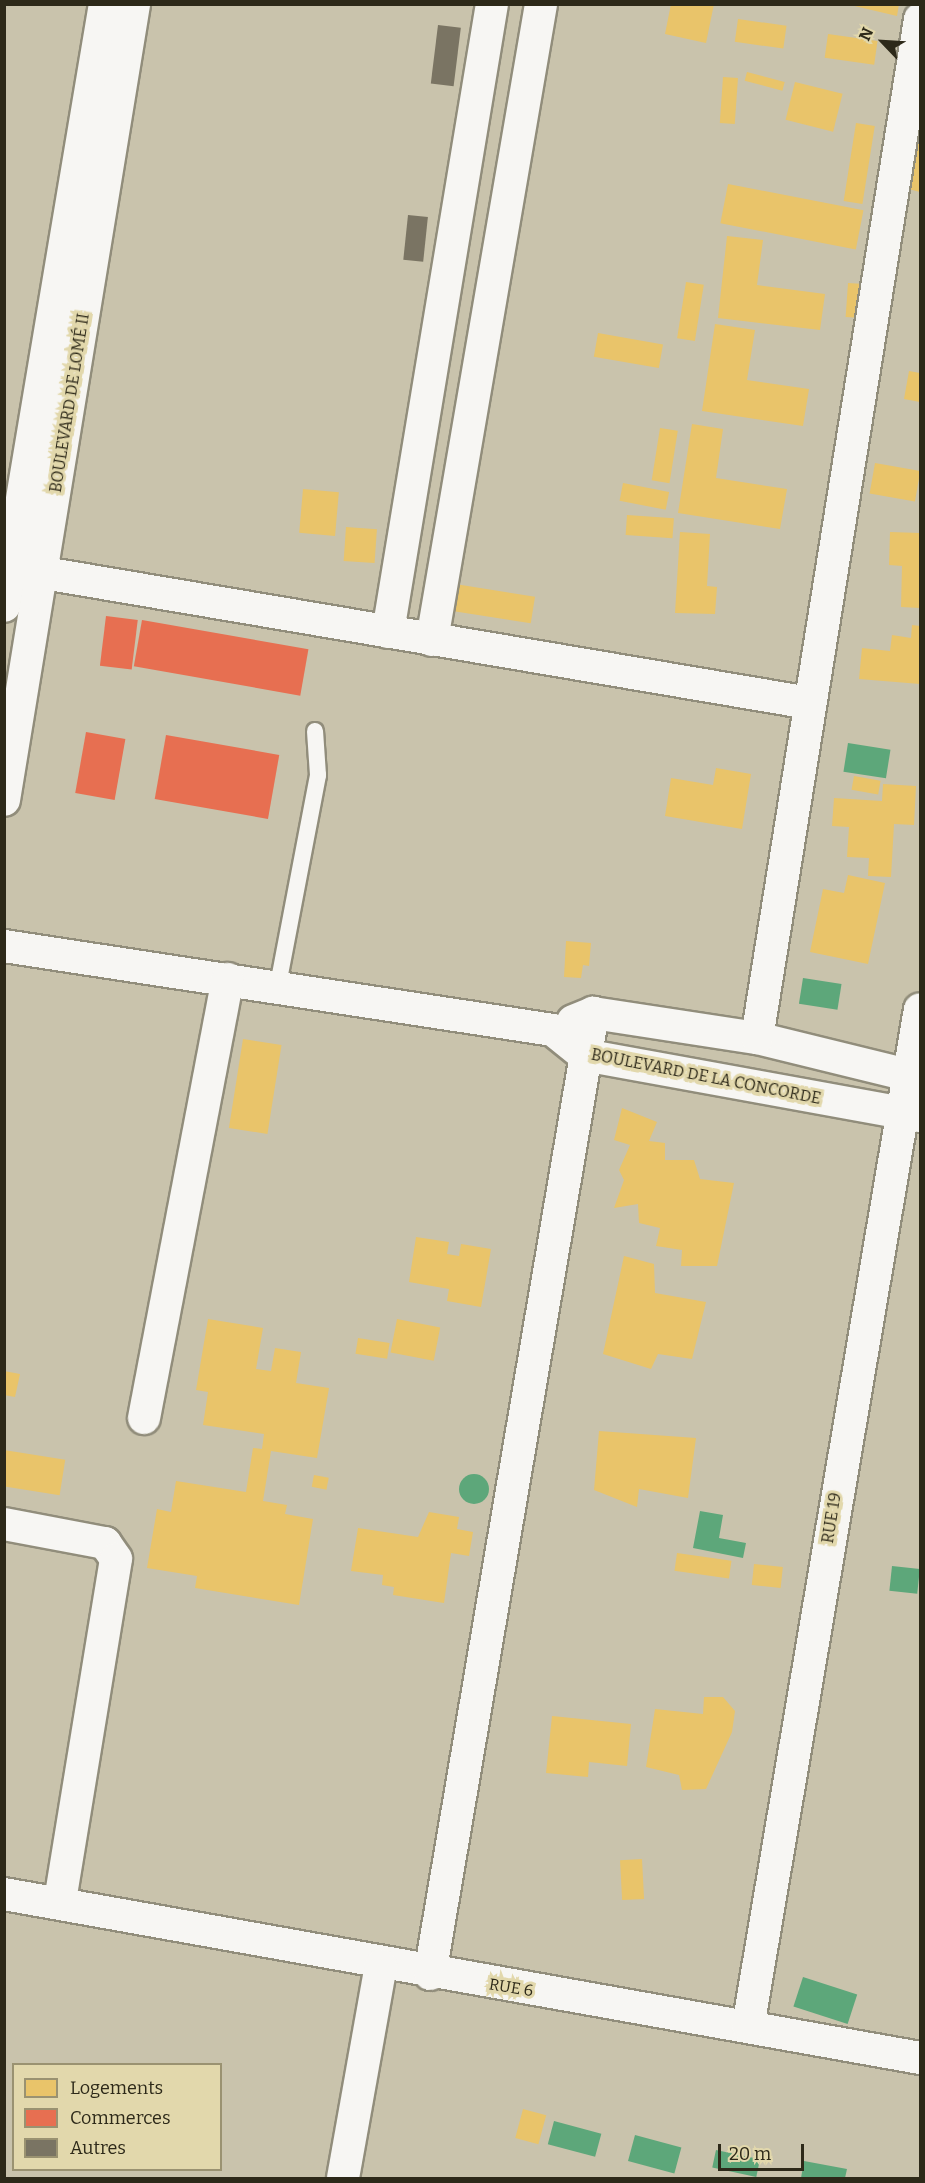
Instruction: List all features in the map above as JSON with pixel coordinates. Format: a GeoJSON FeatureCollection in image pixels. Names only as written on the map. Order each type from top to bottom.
{"type":"FeatureCollection","features":[{"type":"Feature","properties":{"kind":"street","name":"BOULEVARD DE LOMÉ II"},"geometry":{"type":"LineString","coordinates":[[4,606],[105,4]]}},
{"type":"Feature","properties":{"kind":"street","name":"BOULEVARD DE LOMÉ II"},"geometry":{"type":"LineString","coordinates":[[4,801],[15,687],[44,573],[134,4]]}},
{"type":"Feature","properties":{"kind":"street"},"geometry":{"type":"LineString","coordinates":[[388,632],[492,4]]}},
{"type":"Feature","properties":{"kind":"street"},"geometry":{"type":"LineString","coordinates":[[432,640],[541,4]]}},
{"type":"Feature","properties":{"kind":"street"},"geometry":{"type":"LineString","coordinates":[[757,1038],[809,703],[921,19]]}},
{"type":"Feature","properties":{"kind":"street"},"geometry":{"type":"LineString","coordinates":[[44,573],[809,703]]}},
{"type":"Feature","properties":{"kind":"street"},"geometry":{"type":"LineString","coordinates":[[4,946],[278,985],[553,1030],[593,1013],[757,1038],[914,1077]]}},
{"type":"Feature","properties":{"kind":"street"},"geometry":{"type":"LineString","coordinates":[[144,1418],[228,979]]}},
{"type":"Feature","properties":{"kind":"street","name":"RUE 19"},"geometry":{"type":"LineString","coordinates":[[748,2027],[910,1115],[921,1009]]}},
{"type":"Feature","properties":{"kind":"street"},"geometry":{"type":"LineString","coordinates":[[430,1974],[584,1055],[593,1013]]}},
{"type":"Feature","properties":{"kind":"street","name":"BOULEVARD DE LA CONCORDE"},"geometry":{"type":"LineString","coordinates":[[553,1030],[584,1055],[910,1115]]}},
{"type":"Feature","properties":{"kind":"street"},"geometry":{"type":"LineString","coordinates":[[4,1524],[105,1543],[116,1559],[60,1901]]}},
{"type":"Feature","properties":{"kind":"street","name":"RUE 6"},"geometry":{"type":"LineString","coordinates":[[4,1894],[60,1901],[430,1974],[921,2058]]}},
{"type":"Feature","properties":{"kind":"street"},"geometry":{"type":"LineString","coordinates":[[343,2178],[381,1965]]}},
{"type":"Feature","properties":{"kind":"lane"},"geometry":{"type":"LineString","coordinates":[[278,985],[318,774],[315,731]]}},
{"type":"Feature","properties":{"kind":"shaded area"},"geometry":{"type":"Polygon","coordinates":[[[848,743],[890,750],[886,778],[843,772],[848,743]]]}},
{"type":"Feature","properties":{"kind":"shaded area"},"geometry":{"type":"Polygon","coordinates":[[[803,978],[842,984],[837,1010],[799,1004],[803,978]]]}},
{"type":"Feature","properties":{"kind":"shaded area"},"geometry":{"type":"Polygon","coordinates":[[[474,1474],[480,1475],[488,1483],[488,1495],[480,1503],[474,1504],[468,1503],[460,1495],[459,1489],[460,1483],[468,1475],[474,1474]]]}},
{"type":"Feature","properties":{"kind":"shaded area"},"geometry":{"type":"Polygon","coordinates":[[[700,1511],[723,1515],[719,1538],[746,1543],[743,1558],[693,1548],[700,1511]]]}},
{"type":"Feature","properties":{"kind":"shaded area"},"geometry":{"type":"Polygon","coordinates":[[[892,1566],[920,1569],[917,1594],[889,1591],[892,1566]]]}},
{"type":"Feature","properties":{"kind":"shaded area"},"geometry":{"type":"Polygon","coordinates":[[[803,1977],[857,1995],[848,2024],[793,2006],[803,1977]]]}},
{"type":"Feature","properties":{"kind":"shaded area"},"geometry":{"type":"Polygon","coordinates":[[[554,2121],[601,2134],[595,2157],[548,2144],[554,2121]]]}},
{"type":"Feature","properties":{"kind":"shaded area"},"geometry":{"type":"Polygon","coordinates":[[[635,2135],[681,2147],[674,2174],[628,2161],[635,2135]]]}},
{"type":"Feature","properties":{"kind":"shaded area"},"geometry":{"type":"Polygon","coordinates":[[[716,2150],[760,2159],[756,2177],[712,2168],[716,2150]]]}},
{"type":"Feature","properties":{"kind":"shaded area"},"geometry":{"type":"Polygon","coordinates":[[[804,2161],[847,2169],[845,2178],[801,2178],[804,2161]]]}},
{"type":"Feature","properties":{"kind":"building: Logements"},"geometry":{"type":"Polygon","coordinates":[[[671,4],[714,4],[706,43],[665,34],[671,4]]]}},
{"type":"Feature","properties":{"kind":"building: Logements"},"geometry":{"type":"Polygon","coordinates":[[[846,4],[899,4],[897,16],[846,4]]]}},
{"type":"Feature","properties":{"kind":"building: Logements"},"geometry":{"type":"Polygon","coordinates":[[[738,19],[787,26],[783,49],[735,42],[738,19]]]}},
{"type":"Feature","properties":{"kind":"building: Logements"},"geometry":{"type":"Polygon","coordinates":[[[828,34],[878,41],[874,65],[825,58],[828,34]]]}},
{"type":"Feature","properties":{"kind":"building: Logements"},"geometry":{"type":"Polygon","coordinates":[[[747,72],[785,82],[782,91],[745,81],[747,72]]]}},
{"type":"Feature","properties":{"kind":"building: Logements"},"geometry":{"type":"Polygon","coordinates":[[[723,77],[738,78],[735,124],[720,123],[723,77]]]}},
{"type":"Feature","properties":{"kind":"building: Logements"},"geometry":{"type":"Polygon","coordinates":[[[795,82],[843,94],[833,132],[786,120],[795,82]]]}},
{"type":"Feature","properties":{"kind":"building: Logements"},"geometry":{"type":"Polygon","coordinates":[[[856,123],[875,126],[862,204],[844,201],[856,123]]]}},
{"type":"Feature","properties":{"kind":"building: Logements"},"geometry":{"type":"Polygon","coordinates":[[[920,129],[920,192],[905,188],[920,129]]]}},
{"type":"Feature","properties":{"kind":"building: Logements"},"geometry":{"type":"Polygon","coordinates":[[[728,184],[863,210],[856,250],[720,223],[728,184]]]}},
{"type":"Feature","properties":{"kind":"building: Logements"},"geometry":{"type":"Polygon","coordinates":[[[727,236],[763,240],[757,285],[825,294],[820,330],[718,318],[727,236]]]}},
{"type":"Feature","properties":{"kind":"building: Logements"},"geometry":{"type":"Polygon","coordinates":[[[686,282],[704,285],[695,341],[677,338],[686,282]]]}},
{"type":"Feature","properties":{"kind":"building: Logements"},"geometry":{"type":"Polygon","coordinates":[[[848,283],[864,284],[862,318],[846,317],[848,283]]]}},
{"type":"Feature","properties":{"kind":"building: Logements"},"geometry":{"type":"Polygon","coordinates":[[[715,324],[755,330],[747,380],[809,389],[803,426],[702,411],[715,324]]]}},
{"type":"Feature","properties":{"kind":"building: Logements"},"geometry":{"type":"Polygon","coordinates":[[[598,333],[663,344],[659,368],[594,357],[598,333]]]}},
{"type":"Feature","properties":{"kind":"building: Logements"},"geometry":{"type":"Polygon","coordinates":[[[909,371],[920,373],[920,402],[904,399],[909,371]]]}},
{"type":"Feature","properties":{"kind":"building: Logements"},"geometry":{"type":"Polygon","coordinates":[[[692,424],[723,429],[716,478],[787,489],[780,529],[678,513],[692,424]]]}},
{"type":"Feature","properties":{"kind":"building: Logements"},"geometry":{"type":"Polygon","coordinates":[[[660,428],[678,431],[669,483],[652,480],[660,428]]]}},
{"type":"Feature","properties":{"kind":"building: Logements"},"geometry":{"type":"Polygon","coordinates":[[[875,463],[920,471],[915,502],[870,494],[875,463]]]}},
{"type":"Feature","properties":{"kind":"building: Logements"},"geometry":{"type":"Polygon","coordinates":[[[623,483],[669,492],[666,510],[620,501],[623,483]]]}},
{"type":"Feature","properties":{"kind":"building: Logements"},"geometry":{"type":"Polygon","coordinates":[[[303,489],[339,492],[335,536],[299,533],[303,489]]]}},
{"type":"Feature","properties":{"kind":"building: Logements"},"geometry":{"type":"Polygon","coordinates":[[[627,515],[674,518],[672,538],[626,535],[627,515]]]}},
{"type":"Feature","properties":{"kind":"building: Logements"},"geometry":{"type":"Polygon","coordinates":[[[346,527],[377,529],[375,563],[344,561],[346,527]]]}},
{"type":"Feature","properties":{"kind":"building: Logements"},"geometry":{"type":"Polygon","coordinates":[[[680,532],[710,534],[707,586],[717,587],[715,614],[675,613],[680,532]]]}},
{"type":"Feature","properties":{"kind":"building: Logements"},"geometry":{"type":"Polygon","coordinates":[[[890,532],[920,533],[920,608],[901,607],[902,566],[889,565],[890,532]]]}},
{"type":"Feature","properties":{"kind":"building: Logements"},"geometry":{"type":"Polygon","coordinates":[[[455,584],[535,597],[531,623],[451,611],[455,584]]]}},
{"type":"Feature","properties":{"kind":"building: Logements"},"geometry":{"type":"Polygon","coordinates":[[[912,625],[920,626],[920,684],[859,679],[862,648],[890,651],[892,635],[911,638],[912,625]]]}},
{"type":"Feature","properties":{"kind":"building: Logements"},"geometry":{"type":"Polygon","coordinates":[[[716,768],[751,774],[742,829],[665,816],[671,778],[713,785],[716,768]]]}},
{"type":"Feature","properties":{"kind":"building: Logements"},"geometry":{"type":"Polygon","coordinates":[[[854,776],[881,781],[878,794],[852,790],[854,776]]]}},
{"type":"Feature","properties":{"kind":"building: Logements"},"geometry":{"type":"Polygon","coordinates":[[[883,784],[916,786],[914,825],[894,824],[891,877],[868,876],[869,858],[847,857],[849,827],[832,826],[834,798],[882,801],[883,784]]]}},
{"type":"Feature","properties":{"kind":"building: Logements"},"geometry":{"type":"Polygon","coordinates":[[[848,875],[885,883],[868,964],[810,952],[823,889],[844,893],[848,875]]]}},
{"type":"Feature","properties":{"kind":"building: Logements"},"geometry":{"type":"Polygon","coordinates":[[[566,941],[591,943],[589,966],[583,965],[581,978],[564,977],[566,941]]]}},
{"type":"Feature","properties":{"kind":"building: Logements"},"geometry":{"type":"Polygon","coordinates":[[[243,1039],[282,1045],[267,1134],[229,1128],[243,1039]]]}},
{"type":"Feature","properties":{"kind":"building: Logements"},"geometry":{"type":"Polygon","coordinates":[[[622,1108],[657,1122],[649,1141],[665,1143],[665,1160],[694,1160],[700,1179],[734,1183],[717,1266],[681,1266],[682,1250],[656,1246],[660,1228],[639,1223],[638,1204],[614,1208],[624,1180],[619,1170],[630,1145],[614,1140],[622,1108]]]}},
{"type":"Feature","properties":{"kind":"building: Logements"},"geometry":{"type":"Polygon","coordinates":[[[416,1237],[449,1242],[447,1254],[459,1256],[461,1244],[491,1249],[481,1307],[447,1301],[449,1289],[409,1282],[416,1237]]]}},
{"type":"Feature","properties":{"kind":"building: Logements"},"geometry":{"type":"Polygon","coordinates":[[[624,1256],[654,1264],[655,1293],[706,1302],[692,1359],[658,1354],[651,1369],[603,1354],[624,1256]]]}},
{"type":"Feature","properties":{"kind":"building: Logements"},"geometry":{"type":"Polygon","coordinates":[[[208,1319],[263,1328],[256,1369],[271,1371],[275,1348],[301,1352],[296,1383],[329,1388],[317,1458],[271,1451],[263,1501],[287,1505],[285,1514],[313,1519],[299,1605],[195,1588],[197,1576],[147,1568],[157,1509],[171,1512],[176,1481],[246,1492],[253,1448],[262,1449],[264,1434],[203,1425],[208,1392],[196,1390],[208,1319]]]}},
{"type":"Feature","properties":{"kind":"building: Logements"},"geometry":{"type":"Polygon","coordinates":[[[397,1319],[440,1327],[434,1361],[391,1352],[397,1319]]]}},
{"type":"Feature","properties":{"kind":"building: Logements"},"geometry":{"type":"Polygon","coordinates":[[[358,1338],[390,1343],[387,1359],[355,1354],[358,1338]]]}},
{"type":"Feature","properties":{"kind":"building: Logements"},"geometry":{"type":"Polygon","coordinates":[[[4,1371],[20,1374],[15,1397],[4,1395],[4,1371]]]}},
{"type":"Feature","properties":{"kind":"building: Logements"},"geometry":{"type":"Polygon","coordinates":[[[599,1431],[696,1438],[688,1498],[639,1489],[637,1507],[594,1490],[599,1431]]]}},
{"type":"Feature","properties":{"kind":"building: Logements"},"geometry":{"type":"Polygon","coordinates":[[[4,1450],[65,1460],[60,1495],[4,1486],[4,1450]]]}},
{"type":"Feature","properties":{"kind":"building: Logements"},"geometry":{"type":"Polygon","coordinates":[[[314,1475],[329,1478],[326,1490],[312,1487],[314,1475]]]}},
{"type":"Feature","properties":{"kind":"building: Logements"},"geometry":{"type":"Polygon","coordinates":[[[429,1512],[459,1517],[457,1529],[473,1532],[469,1556],[451,1553],[444,1603],[393,1595],[394,1587],[382,1585],[383,1575],[351,1571],[358,1528],[418,1537],[429,1512]]]}},
{"type":"Feature","properties":{"kind":"building: Logements"},"geometry":{"type":"Polygon","coordinates":[[[677,1553],[731,1561],[729,1578],[674,1571],[677,1553]]]}},
{"type":"Feature","properties":{"kind":"building: Logements"},"geometry":{"type":"Polygon","coordinates":[[[754,1564],[783,1567],[781,1588],[752,1585],[754,1564]]]}},
{"type":"Feature","properties":{"kind":"building: Logements"},"geometry":{"type":"Polygon","coordinates":[[[704,1697],[723,1697],[735,1711],[732,1732],[706,1789],[682,1790],[679,1775],[646,1767],[655,1709],[703,1714],[704,1697]]]}},
{"type":"Feature","properties":{"kind":"building: Logements"},"geometry":{"type":"Polygon","coordinates":[[[552,1716],[631,1724],[627,1766],[589,1762],[588,1777],[546,1773],[552,1716]]]}},
{"type":"Feature","properties":{"kind":"building: Logements"},"geometry":{"type":"Polygon","coordinates":[[[642,1859],[644,1899],[622,1900],[620,1860],[642,1859]]]}},
{"type":"Feature","properties":{"kind":"building: Logements"},"geometry":{"type":"Polygon","coordinates":[[[523,2109],[546,2115],[538,2144],[515,2138],[523,2109]]]}},
{"type":"Feature","properties":{"kind":"building: Commerces"},"geometry":{"type":"Polygon","coordinates":[[[106,616],[138,620],[132,670],[100,666],[106,616]]]}},
{"type":"Feature","properties":{"kind":"building: Commerces"},"geometry":{"type":"Polygon","coordinates":[[[142,620],[308,649],[300,696],[134,666],[142,620]]]}},
{"type":"Feature","properties":{"kind":"building: Commerces"},"geometry":{"type":"Polygon","coordinates":[[[86,732],[125,739],[115,800],[75,793],[86,732]]]}},
{"type":"Feature","properties":{"kind":"building: Commerces"},"geometry":{"type":"Polygon","coordinates":[[[166,735],[279,755],[268,819],[155,799],[166,735]]]}},
{"type":"Feature","properties":{"kind":"building: Autres"},"geometry":{"type":"Polygon","coordinates":[[[438,25],[461,28],[454,86],[431,84],[438,25]]]}},
{"type":"Feature","properties":{"kind":"building: Autres"},"geometry":{"type":"Polygon","coordinates":[[[408,215],[428,217],[423,262],[403,260],[408,215]]]}}]}
